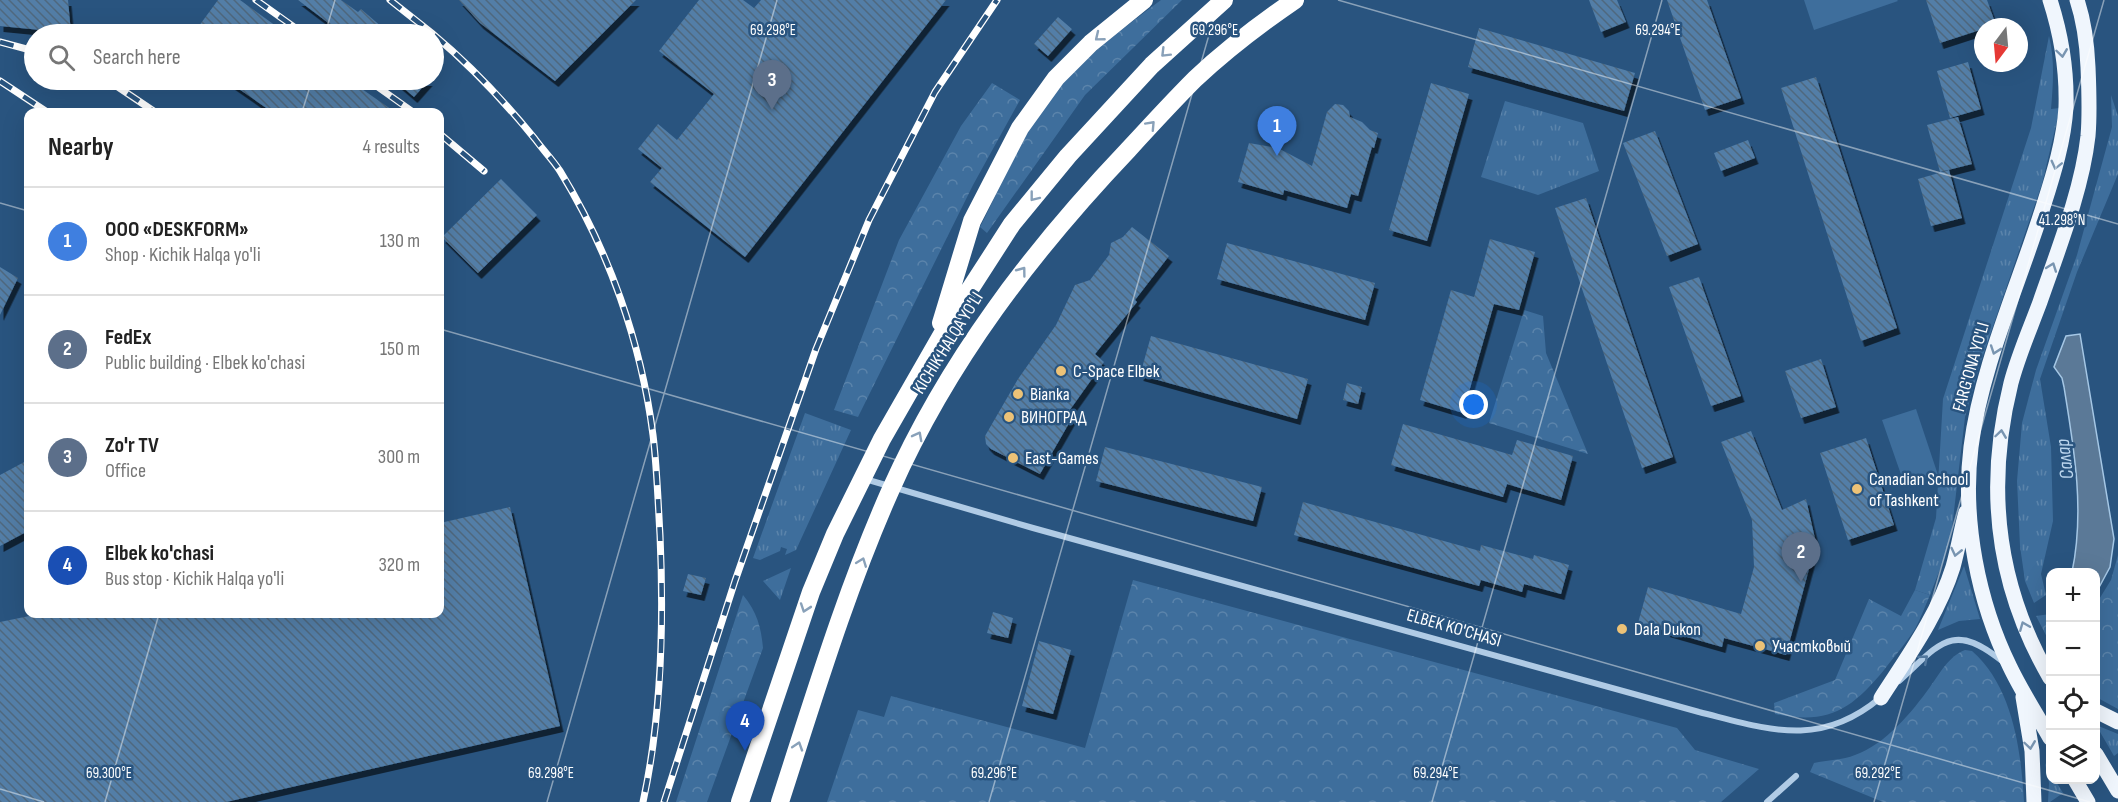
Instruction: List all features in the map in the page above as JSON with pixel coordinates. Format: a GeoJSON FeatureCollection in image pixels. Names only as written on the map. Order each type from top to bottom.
{"type":"FeatureCollection","features":[{"type":"Feature","properties":{"kind":"highway"},"geometry":{"type":"LineString","coordinates":[[933,349],[972,221],[1020,128],[1056,78],[1091,43],[1144,0]]}},
{"type":"Feature","properties":{"kind":"highway","name":"KICHIK HALQA YO'LI"},"geometry":{"type":"LineString","coordinates":[[740,802],[811,592],[862,477],[933,349],[991,254],[1040,189],[1146,72],[1178,40],[1224,0]]}},
{"type":"Feature","properties":{"kind":"highway","name":"KICHIK HALQA YO'LI"},"geometry":{"type":"LineString","coordinates":[[780,802],[850,591],[892,488],[960,360],[1000,300],[1036,253],[1095,184],[1197,78],[1236,44],[1295,0]]}},
{"type":"Feature","properties":{"kind":"main road","name":"FARG'ONA YO'LI"},"geometry":{"type":"LineString","coordinates":[[2046,731],[2010,668],[1996,634],[1980,580],[1973,542],[1970,495],[1971,446],[1980,401],[1987,373],[2036,233],[2055,169],[2066,108],[2063,58],[2050,0]]}},
{"type":"Feature","properties":{"kind":"main road"},"geometry":{"type":"LineString","coordinates":[[2049,676],[2017,608],[2003,556],[1997,503],[1999,452],[2012,381],[2062,242],[2088,136],[2087,52],[2077,0]]}},
{"type":"Feature","properties":{"kind":"main road"},"geometry":{"type":"LineString","coordinates":[[1881,698],[1920,639],[1941,598],[1953,566],[1970,495]]}},
{"type":"Feature","properties":{"kind":"main road"},"geometry":{"type":"LineString","coordinates":[[2038,656],[2046,665]]}},
{"type":"Feature","properties":{"kind":"main road"},"geometry":{"type":"LineString","coordinates":[[2022,688],[2031,751],[2034,802]]}},
{"type":"Feature","properties":{"kind":"main road"},"geometry":{"type":"LineString","coordinates":[[2100,713],[2118,722]]}},
{"type":"Feature","properties":{"kind":"main road"},"geometry":{"type":"LineString","coordinates":[[2100,761],[2118,791]]}},
{"type":"Feature","properties":{"kind":"main road"},"geometry":{"type":"LineString","coordinates":[[2077,784],[2088,802]]}},
{"type":"Feature","properties":{"kind":"street","name":"ELBEK KO'CHASI"},"geometry":{"type":"LineString","coordinates":[[862,477],[892,488],[1688,709],[1765,728],[1796,731],[1828,727],[1854,718],[1881,698],[1926,656],[1952,640],[1966,639],[1979,644],[2010,668]]}},
{"type":"Feature","properties":{"kind":"street"},"geometry":{"type":"LineString","coordinates":[[1767,802],[1796,776]]}},
{"type":"Feature","properties":{"kind":"green space"},"geometry":{"type":"Polygon","coordinates":[[[1161,0],[1182,0],[1085,95],[987,233],[980,227],[1016,155],[1047,102],[1095,52],[1161,0]]]}},
{"type":"Feature","properties":{"kind":"green space"},"geometry":{"type":"Polygon","coordinates":[[[1804,0],[1897,0],[1898,1],[1814,30],[1804,0]]]}},
{"type":"Feature","properties":{"kind":"green space"},"geometry":{"type":"Polygon","coordinates":[[[2049,36],[2053,63],[2051,109],[2060,108],[2042,184],[1980,364],[1965,417],[1952,528],[1944,559],[1930,595],[1915,590],[1936,518],[1943,399],[2031,128],[2049,36]]]}},
{"type":"Feature","properties":{"kind":"green space"},"geometry":{"type":"Polygon","coordinates":[[[992,83],[1020,100],[973,185],[858,417],[834,410],[899,240],[961,126],[992,83]]]}},
{"type":"Feature","properties":{"kind":"green space"},"geometry":{"type":"Polygon","coordinates":[[[2111,95],[2118,116],[2118,174],[2077,272],[2040,379],[2051,447],[2053,521],[2041,574],[2046,595],[2034,603],[2025,581],[2020,546],[2017,481],[2022,423],[2036,370],[2077,255],[2112,127],[2111,95]]]}},
{"type":"Feature","properties":{"kind":"green space"},"geometry":{"type":"Polygon","coordinates":[[[1505,101],[1583,123],[1599,171],[1538,195],[1481,177],[1505,101]]]}},
{"type":"Feature","properties":{"kind":"green space"},"geometry":{"type":"Polygon","coordinates":[[[1524,310],[1543,316],[1546,353],[1588,454],[1489,423],[1524,310]]]}},
{"type":"Feature","properties":{"kind":"green space"},"geometry":{"type":"Polygon","coordinates":[[[1916,409],[1938,475],[1905,486],[1882,420],[1916,409]]]}},
{"type":"Feature","properties":{"kind":"green space"},"geometry":{"type":"Polygon","coordinates":[[[805,413],[851,430],[796,550],[785,555],[787,549],[781,547],[780,551],[760,560],[753,558],[805,413]]]}},
{"type":"Feature","properties":{"kind":"green space"},"geometry":{"type":"Polygon","coordinates":[[[2118,555],[2118,709],[2100,699],[2100,598],[2111,580],[2118,555]]]}},
{"type":"Feature","properties":{"kind":"green space"},"geometry":{"type":"Polygon","coordinates":[[[1964,566],[1980,619],[1959,621],[1938,630],[1964,566]]]}},
{"type":"Feature","properties":{"kind":"green space"},"geometry":{"type":"Polygon","coordinates":[[[791,568],[780,600],[763,581],[791,568]]]}},
{"type":"Feature","properties":{"kind":"green space"},"geometry":{"type":"Polygon","coordinates":[[[1133,580],[1677,728],[1695,750],[1759,769],[1721,802],[827,802],[858,710],[884,717],[891,696],[1085,748],[1133,580]]]}},
{"type":"Feature","properties":{"kind":"green space"},"geometry":{"type":"Polygon","coordinates":[[[1915,590],[1930,595],[1917,625],[1884,670],[1860,695],[1837,711],[1824,715],[1794,717],[1775,714],[1774,703],[1835,680],[1869,599],[1901,616],[1915,590]]]}},
{"type":"Feature","properties":{"kind":"green space"},"geometry":{"type":"Polygon","coordinates":[[[743,595],[757,620],[763,648],[707,802],[676,802],[743,595]]]}},
{"type":"Feature","properties":{"kind":"green space"},"geometry":{"type":"Polygon","coordinates":[[[2046,615],[2046,635],[2036,616],[2046,615]]]}},
{"type":"Feature","properties":{"kind":"green space"},"geometry":{"type":"Polygon","coordinates":[[[1965,650],[1972,651],[1986,666],[2006,701],[2017,741],[2024,802],[1883,802],[1810,772],[1814,763],[1855,755],[1888,735],[1915,707],[1950,661],[1965,650]]]}},
{"type":"Feature","properties":{"kind":"green space"},"geometry":{"type":"Polygon","coordinates":[[[2100,727],[2118,734],[2118,753],[2114,756],[2100,732],[2100,727]]]}},
{"type":"Feature","properties":{"kind":"green space"},"geometry":{"type":"Polygon","coordinates":[[[2049,784],[2057,784],[2063,793],[2048,802],[2049,784]]]}},
{"type":"Feature","properties":{"kind":"shaded area","name":"Салар"},"geometry":{"type":"Polygon","coordinates":[[[2080,334],[2114,539],[2110,567],[2100,586],[2100,568],[2073,568],[2078,526],[2077,479],[2064,387],[2062,378],[2054,367],[2066,336],[2080,334]]]}},
{"type":"Feature","properties":{"kind":"building"},"geometry":{"type":"Polygon","coordinates":[[[0,0],[68,0],[70,24],[24,24],[24,28],[0,26],[0,0]]]}},
{"type":"Feature","properties":{"kind":"building"},"geometry":{"type":"Polygon","coordinates":[[[218,0],[240,0],[273,24],[200,24],[218,0]]]}},
{"type":"Feature","properties":{"kind":"building"},"geometry":{"type":"Polygon","coordinates":[[[298,0],[341,0],[358,12],[361,9],[378,24],[330,24],[298,0]]]}},
{"type":"Feature","properties":{"kind":"building"},"geometry":{"type":"Polygon","coordinates":[[[459,0],[636,0],[555,81],[480,23],[459,0]]]}},
{"type":"Feature","properties":{"kind":"building"},"geometry":{"type":"Polygon","coordinates":[[[699,0],[743,0],[754,8],[761,0],[946,0],[745,257],[650,182],[662,168],[638,149],[658,124],[677,140],[714,94],[659,51],[699,0]]]}},
{"type":"Feature","properties":{"kind":"building"},"geometry":{"type":"Polygon","coordinates":[[[1589,0],[1617,0],[1626,22],[1601,32],[1589,0]]]}},
{"type":"Feature","properties":{"kind":"building"},"geometry":{"type":"Polygon","coordinates":[[[1667,0],[1707,0],[1741,98],[1705,110],[1667,0]]]}},
{"type":"Feature","properties":{"kind":"building"},"geometry":{"type":"Polygon","coordinates":[[[1926,0],[1987,0],[1993,18],[1974,18],[1974,32],[1940,43],[1926,0]]]}},
{"type":"Feature","properties":{"kind":"building"},"geometry":{"type":"Polygon","coordinates":[[[1058,17],[1072,29],[1048,56],[1034,44],[1058,17]]]}},
{"type":"Feature","properties":{"kind":"building"},"geometry":{"type":"Polygon","coordinates":[[[1479,28],[1635,73],[1624,111],[1468,67],[1479,28]]]}},
{"type":"Feature","properties":{"kind":"building"},"geometry":{"type":"Polygon","coordinates":[[[1968,62],[1981,109],[1950,118],[1937,71],[1968,62]]]}},
{"type":"Feature","properties":{"kind":"building"},"geometry":{"type":"Polygon","coordinates":[[[1816,77],[1897,328],[1861,341],[1781,88],[1816,77]]]}},
{"type":"Feature","properties":{"kind":"building"},"geometry":{"type":"Polygon","coordinates":[[[1431,83],[1469,94],[1427,241],[1389,230],[1431,83]]]}},
{"type":"Feature","properties":{"kind":"building"},"geometry":{"type":"Polygon","coordinates":[[[240,90],[363,90],[389,108],[266,108],[240,90]]]}},
{"type":"Feature","properties":{"kind":"building"},"geometry":{"type":"Polygon","coordinates":[[[406,90],[420,90],[414,97],[406,90]]]}},
{"type":"Feature","properties":{"kind":"building"},"geometry":{"type":"Polygon","coordinates":[[[1335,104],[1343,105],[1349,111],[1350,117],[1378,133],[1358,196],[1351,194],[1347,208],[1284,190],[1283,195],[1238,182],[1249,143],[1278,148],[1312,166],[1327,112],[1335,104]]]}},
{"type":"Feature","properties":{"kind":"building"},"geometry":{"type":"Polygon","coordinates":[[[1958,117],[1972,164],[1940,172],[1927,125],[1958,117]]]}},
{"type":"Feature","properties":{"kind":"building"},"geometry":{"type":"Polygon","coordinates":[[[1655,131],[1698,244],[1667,256],[1623,143],[1655,131]]]}},
{"type":"Feature","properties":{"kind":"building"},"geometry":{"type":"Polygon","coordinates":[[[1748,140],[1755,158],[1721,171],[1714,153],[1748,140]]]}},
{"type":"Feature","properties":{"kind":"building"},"geometry":{"type":"Polygon","coordinates":[[[1949,170],[1962,218],[1931,226],[1918,179],[1949,170]]]}},
{"type":"Feature","properties":{"kind":"building"},"geometry":{"type":"Polygon","coordinates":[[[501,179],[537,215],[478,273],[444,239],[444,235],[501,179]]]}},
{"type":"Feature","properties":{"kind":"building"},"geometry":{"type":"Polygon","coordinates":[[[1586,198],[1673,457],[1642,468],[1555,208],[1586,198]]]}},
{"type":"Feature","properties":{"kind":"building"},"geometry":{"type":"Polygon","coordinates":[[[1132,227],[1169,256],[1135,300],[1137,302],[1095,354],[1104,362],[1067,414],[1072,418],[1040,474],[991,449],[986,444],[985,436],[1018,379],[1056,325],[1075,285],[1090,280],[1109,255],[1111,243],[1123,237],[1132,227]]]}},
{"type":"Feature","properties":{"kind":"building"},"geometry":{"type":"Polygon","coordinates":[[[1490,239],[1535,252],[1519,310],[1494,304],[1463,413],[1420,400],[1451,290],[1474,297],[1490,239]]]}},
{"type":"Feature","properties":{"kind":"building"},"geometry":{"type":"Polygon","coordinates":[[[1227,243],[1375,283],[1365,320],[1217,279],[1227,243]]]}},
{"type":"Feature","properties":{"kind":"building"},"geometry":{"type":"Polygon","coordinates":[[[0,267],[18,278],[0,315],[0,267]]]}},
{"type":"Feature","properties":{"kind":"building"},"geometry":{"type":"Polygon","coordinates":[[[1699,277],[1741,396],[1711,406],[1669,287],[1699,277]]]}},
{"type":"Feature","properties":{"kind":"building"},"geometry":{"type":"Polygon","coordinates":[[[1151,336],[1308,379],[1297,419],[1140,375],[1151,336]]]}},
{"type":"Feature","properties":{"kind":"building"},"geometry":{"type":"Polygon","coordinates":[[[1821,359],[1836,407],[1801,418],[1785,371],[1821,359]]]}},
{"type":"Feature","properties":{"kind":"building"},"geometry":{"type":"Polygon","coordinates":[[[1347,383],[1362,387],[1358,404],[1343,400],[1347,383]]]}},
{"type":"Feature","properties":{"kind":"building"},"geometry":{"type":"Polygon","coordinates":[[[1403,424],[1512,455],[1517,440],[1573,456],[1561,500],[1507,484],[1503,497],[1391,465],[1403,424]]]}},
{"type":"Feature","properties":{"kind":"building"},"geometry":{"type":"Polygon","coordinates":[[[1751,431],[1782,510],[1806,499],[1816,543],[1786,655],[1724,638],[1722,647],[1638,623],[1648,587],[1741,614],[1754,567],[1752,520],[1721,442],[1751,431]]]}},
{"type":"Feature","properties":{"kind":"building","name":"Canadian School of Tashkent"},"geometry":{"type":"Polygon","coordinates":[[[1866,438],[1894,525],[1848,540],[1820,453],[1866,438]]]}},
{"type":"Feature","properties":{"kind":"building"},"geometry":{"type":"Polygon","coordinates":[[[1105,447],[1262,487],[1253,521],[1096,481],[1105,447]]]}},
{"type":"Feature","properties":{"kind":"building"},"geometry":{"type":"Polygon","coordinates":[[[24,462],[24,533],[0,546],[0,475],[24,462]]]}},
{"type":"Feature","properties":{"kind":"building"},"geometry":{"type":"Polygon","coordinates":[[[1303,502],[1480,551],[1481,545],[1533,559],[1534,555],[1569,565],[1561,594],[1524,584],[1522,592],[1481,580],[1479,586],[1294,535],[1303,502]]]}},
{"type":"Feature","properties":{"kind":"building"},"geometry":{"type":"Polygon","coordinates":[[[510,507],[560,726],[226,802],[0,802],[0,622],[24,617],[444,618],[444,522],[510,507]]]}},
{"type":"Feature","properties":{"kind":"building"},"geometry":{"type":"Polygon","coordinates":[[[688,574],[706,578],[701,595],[683,591],[688,574]]]}},
{"type":"Feature","properties":{"kind":"building"},"geometry":{"type":"Polygon","coordinates":[[[993,612],[1013,618],[1008,638],[987,633],[993,612]]]}},
{"type":"Feature","properties":{"kind":"building"},"geometry":{"type":"Polygon","coordinates":[[[1039,641],[1071,650],[1053,714],[1022,706],[1039,641]]]}},
{"type":"Feature","properties":{"kind":"railway"},"geometry":{"type":"LineString","coordinates":[[256,0],[290,24]]}},
{"type":"Feature","properties":{"kind":"railway"},"geometry":{"type":"LineString","coordinates":[[390,0],[420,24]]}},
{"type":"Feature","properties":{"kind":"railway"},"geometry":{"type":"LineString","coordinates":[[664,802],[735,581],[816,349],[869,220],[935,92],[997,0]]}},
{"type":"Feature","properties":{"kind":"railway"},"geometry":{"type":"LineString","coordinates":[[0,42],[24,48]]}},
{"type":"Feature","properties":{"kind":"railway"},"geometry":{"type":"LineString","coordinates":[[444,44],[499,98],[560,171],[578,201],[608,265],[640,366],[653,435],[661,568],[658,703],[643,802]]}},
{"type":"Feature","properties":{"kind":"railway"},"geometry":{"type":"LineString","coordinates":[[0,81],[41,108]]}},
{"type":"Feature","properties":{"kind":"railway"},"geometry":{"type":"LineString","coordinates":[[122,90],[149,108]]}},
{"type":"Feature","properties":{"kind":"railway"},"geometry":{"type":"LineString","coordinates":[[382,90],[407,108]]}},
{"type":"Feature","properties":{"kind":"railway"},"geometry":{"type":"LineString","coordinates":[[444,137],[484,171]]}},
{"type":"Feature","properties":{"kind":"place","name":"Zo'r TV"},"geometry":{"type":"Point","coordinates":[772,110]}},
{"type":"Feature","properties":{"kind":"place","name":"ООО «DESKFORM»"},"geometry":{"type":"Point","coordinates":[1277,156]}},
{"type":"Feature","properties":{"kind":"place","name":"C-Space Elbek"},"geometry":{"type":"Point","coordinates":[1061,371]}},
{"type":"Feature","properties":{"kind":"place","name":"Bianka"},"geometry":{"type":"Point","coordinates":[1018,394]}},
{"type":"Feature","properties":{"kind":"place","name":"ВИНОГРАД"},"geometry":{"type":"Point","coordinates":[1009,417]}},
{"type":"Feature","properties":{"kind":"place","name":"East-Games"},"geometry":{"type":"Point","coordinates":[1013,458]}},
{"type":"Feature","properties":{"kind":"place","name":"Canadian School of Tashkent"},"geometry":{"type":"Point","coordinates":[1857,489]}},
{"type":"Feature","properties":{"kind":"place","name":"FedEx"},"geometry":{"type":"Point","coordinates":[1801,582]}},
{"type":"Feature","properties":{"kind":"place","name":"Dala Dukon"},"geometry":{"type":"Point","coordinates":[1622,629]}},
{"type":"Feature","properties":{"kind":"place","name":"Участковый"},"geometry":{"type":"Point","coordinates":[1760,646]}},
{"type":"Feature","properties":{"kind":"place","name":"Elbek ko'chasi"},"geometry":{"type":"Point","coordinates":[745,751]}}]}
